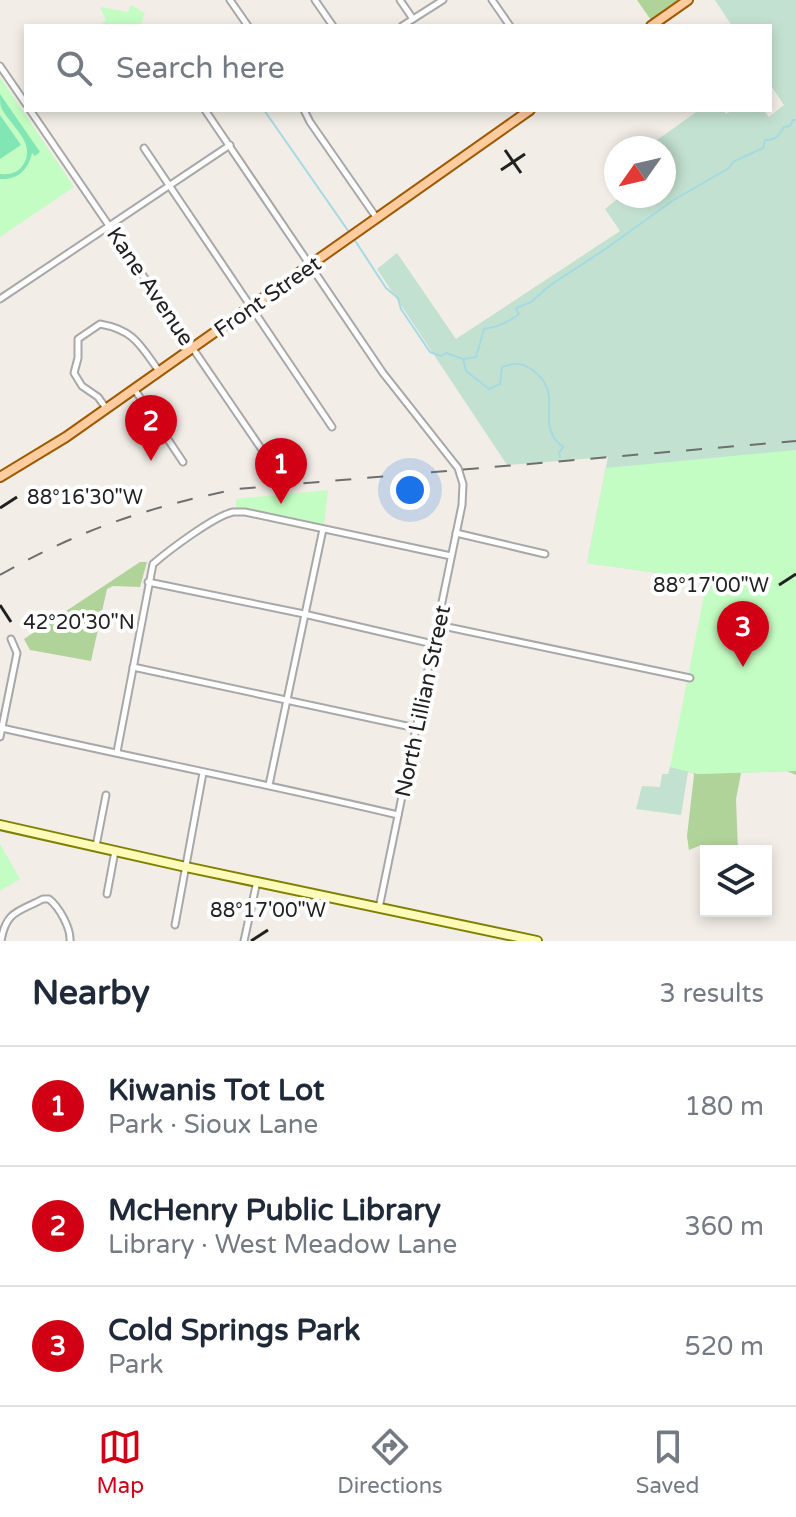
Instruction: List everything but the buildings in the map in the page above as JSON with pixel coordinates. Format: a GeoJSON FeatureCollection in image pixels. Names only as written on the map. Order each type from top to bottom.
{"type":"FeatureCollection","features":[{"type":"Feature","properties":{"kind":"main road"},"geometry":{"type":"LineString","coordinates":[[654,24],[688,0]]}},
{"type":"Feature","properties":{"kind":"main road","name":"Front Street"},"geometry":{"type":"LineString","coordinates":[[0,477],[134,389],[527,112]]}},
{"type":"Feature","properties":{"kind":"street"},"geometry":{"type":"LineString","coordinates":[[230,0],[247,24]]}},
{"type":"Feature","properties":{"kind":"street"},"geometry":{"type":"LineString","coordinates":[[315,0],[332,24]]}},
{"type":"Feature","properties":{"kind":"street"},"geometry":{"type":"LineString","coordinates":[[400,0],[413,19]]}},
{"type":"Feature","properties":{"kind":"street"},"geometry":{"type":"LineString","coordinates":[[405,24],[443,0]]}},
{"type":"Feature","properties":{"kind":"street"},"geometry":{"type":"LineString","coordinates":[[492,0],[509,24]]}},
{"type":"Feature","properties":{"kind":"street"},"geometry":{"type":"LineString","coordinates":[[0,66],[24,101]]}},
{"type":"Feature","properties":{"kind":"street","name":"Kane Avenue"},"geometry":{"type":"LineString","coordinates":[[31,112],[271,463]]}},
{"type":"Feature","properties":{"kind":"street"},"geometry":{"type":"LineString","coordinates":[[206,112],[311,265]]}},
{"type":"Feature","properties":{"kind":"street"},"geometry":{"type":"LineString","coordinates":[[305,112],[377,218]]}},
{"type":"Feature","properties":{"kind":"street"},"geometry":{"type":"LineString","coordinates":[[0,299],[230,145]]}},
{"type":"Feature","properties":{"kind":"street"},"geometry":{"type":"LineString","coordinates":[[144,148],[332,427]]}},
{"type":"Feature","properties":{"kind":"street","name":"North Lillian Street"},"geometry":{"type":"LineString","coordinates":[[311,265],[383,373],[458,468],[463,494],[379,909]]}},
{"type":"Feature","properties":{"kind":"street"},"geometry":{"type":"LineString","coordinates":[[106,408],[76,378],[78,339],[100,324],[116,327],[135,338],[159,371]]}},
{"type":"Feature","properties":{"kind":"street"},"geometry":{"type":"LineString","coordinates":[[134,389],[183,462]]}},
{"type":"Feature","properties":{"kind":"street"},"geometry":{"type":"LineString","coordinates":[[117,752],[153,564],[217,519],[233,512],[245,512],[451,556]]}},
{"type":"Feature","properties":{"kind":"street"},"geometry":{"type":"LineString","coordinates":[[269,785],[323,529]]}},
{"type":"Feature","properties":{"kind":"street"},"geometry":{"type":"LineString","coordinates":[[456,533],[545,554]]}},
{"type":"Feature","properties":{"kind":"street"},"geometry":{"type":"LineString","coordinates":[[148,582],[433,644]]}},
{"type":"Feature","properties":{"kind":"street"},"geometry":{"type":"LineString","coordinates":[[438,625],[690,678]]}},
{"type":"Feature","properties":{"kind":"street"},"geometry":{"type":"LineString","coordinates":[[0,737],[17,653],[11,639]]}},
{"type":"Feature","properties":{"kind":"street"},"geometry":{"type":"LineString","coordinates":[[133,667],[416,728]]}},
{"type":"Feature","properties":{"kind":"street"},"geometry":{"type":"LineString","coordinates":[[2,728],[398,815]]}},
{"type":"Feature","properties":{"kind":"street"},"geometry":{"type":"LineString","coordinates":[[175,925],[203,772]]}},
{"type":"Feature","properties":{"kind":"street"},"geometry":{"type":"LineString","coordinates":[[96,846],[106,795]]}},
{"type":"Feature","properties":{"kind":"street"},"geometry":{"type":"LineString","coordinates":[[0,825],[537,941]]}},
{"type":"Feature","properties":{"kind":"street"},"geometry":{"type":"LineString","coordinates":[[107,894],[115,850]]}},
{"type":"Feature","properties":{"kind":"street"},"geometry":{"type":"LineString","coordinates":[[244,941],[257,881]]}},
{"type":"Feature","properties":{"kind":"street"},"geometry":{"type":"LineString","coordinates":[[1,941],[9,916],[43,899],[54,903],[71,934],[70,941]]}},
{"type":"Feature","properties":{"kind":"green space"},"geometry":{"type":"Polygon","coordinates":[[[637,0],[679,0],[651,20],[637,0]]]}},
{"type":"Feature","properties":{"kind":"green space"},"geometry":{"type":"Polygon","coordinates":[[[715,0],[796,0],[796,771],[688,772],[681,815],[636,809],[642,786],[660,787],[662,774],[668,774],[692,691],[691,678],[707,580],[587,563],[608,457],[507,465],[377,269],[397,253],[456,339],[620,231],[606,208],[676,208],[676,136],[663,136],[696,112],[765,112],[769,117],[784,105],[772,87],[772,24],[731,24],[715,0]]]}},
{"type":"Feature","properties":{"kind":"green space"},"geometry":{"type":"Polygon","coordinates":[[[131,5],[145,13],[141,24],[103,24],[106,20],[100,7],[128,12],[131,5]]]}},
{"type":"Feature","properties":{"kind":"green space"},"geometry":{"type":"Polygon","coordinates":[[[0,77],[74,187],[0,237],[0,77]]]}},
{"type":"Feature","properties":{"kind":"green space"},"geometry":{"type":"Polygon","coordinates":[[[0,94],[40,152],[35,156],[32,153],[21,173],[6,179],[0,179],[0,174],[19,170],[27,157],[27,149],[21,134],[1,107],[0,94]]]}},
{"type":"Feature","properties":{"kind":"green space"},"geometry":{"type":"Polygon","coordinates":[[[0,115],[21,145],[0,159],[0,115]]]}},
{"type":"Feature","properties":{"kind":"green space"},"geometry":{"type":"Polygon","coordinates":[[[796,450],[796,771],[698,774],[670,767],[707,580],[587,563],[606,468],[796,450]]]}},
{"type":"Feature","properties":{"kind":"green space"},"geometry":{"type":"Polygon","coordinates":[[[328,490],[324,527],[236,509],[236,499],[328,490]]]}},
{"type":"Feature","properties":{"kind":"green space"},"geometry":{"type":"Polygon","coordinates":[[[140,562],[147,562],[140,587],[113,586],[107,589],[91,661],[30,650],[24,639],[140,562]]]}},
{"type":"Feature","properties":{"kind":"green space"},"geometry":{"type":"Polygon","coordinates":[[[796,656],[796,775],[772,765],[743,763],[736,799],[738,845],[700,845],[689,850],[687,836],[694,775],[687,754],[796,656]]]}},
{"type":"Feature","properties":{"kind":"green space"},"geometry":{"type":"Polygon","coordinates":[[[0,844],[20,879],[0,891],[0,844]]]}},
{"type":"Feature","properties":{"kind":"waterway"},"geometry":{"type":"LineString","coordinates":[[265,112],[349,232]]}},
{"type":"Feature","properties":{"kind":"waterway"},"geometry":{"type":"LineString","coordinates":[[463,359],[476,357],[484,329],[515,317],[519,314],[516,308],[531,302],[549,286],[672,201],[729,168],[733,162],[763,148],[765,140],[777,137],[784,127],[796,120]]}},
{"type":"Feature","properties":{"kind":"waterway"},"geometry":{"type":"LineString","coordinates":[[354,239],[386,288],[398,298],[401,309],[430,352],[463,359],[466,371],[489,389],[500,384],[502,367],[510,365],[524,365],[541,377],[549,394],[550,429],[563,447],[560,457]]}},
{"type":"Feature","properties":{"kind":"railway"},"geometry":{"type":"LineString","coordinates":[[0,575],[58,545],[115,522],[237,489],[796,441]]}},
{"type":"Feature","properties":{"kind":"place","name":"McHenry Public Library"},"geometry":{"type":"Point","coordinates":[151,461]}},
{"type":"Feature","properties":{"kind":"place","name":"Kiwanis Tot Lot"},"geometry":{"type":"Point","coordinates":[281,504]}},
{"type":"Feature","properties":{"kind":"place","name":"Cold Springs Park"},"geometry":{"type":"Point","coordinates":[743,667]}}]}
